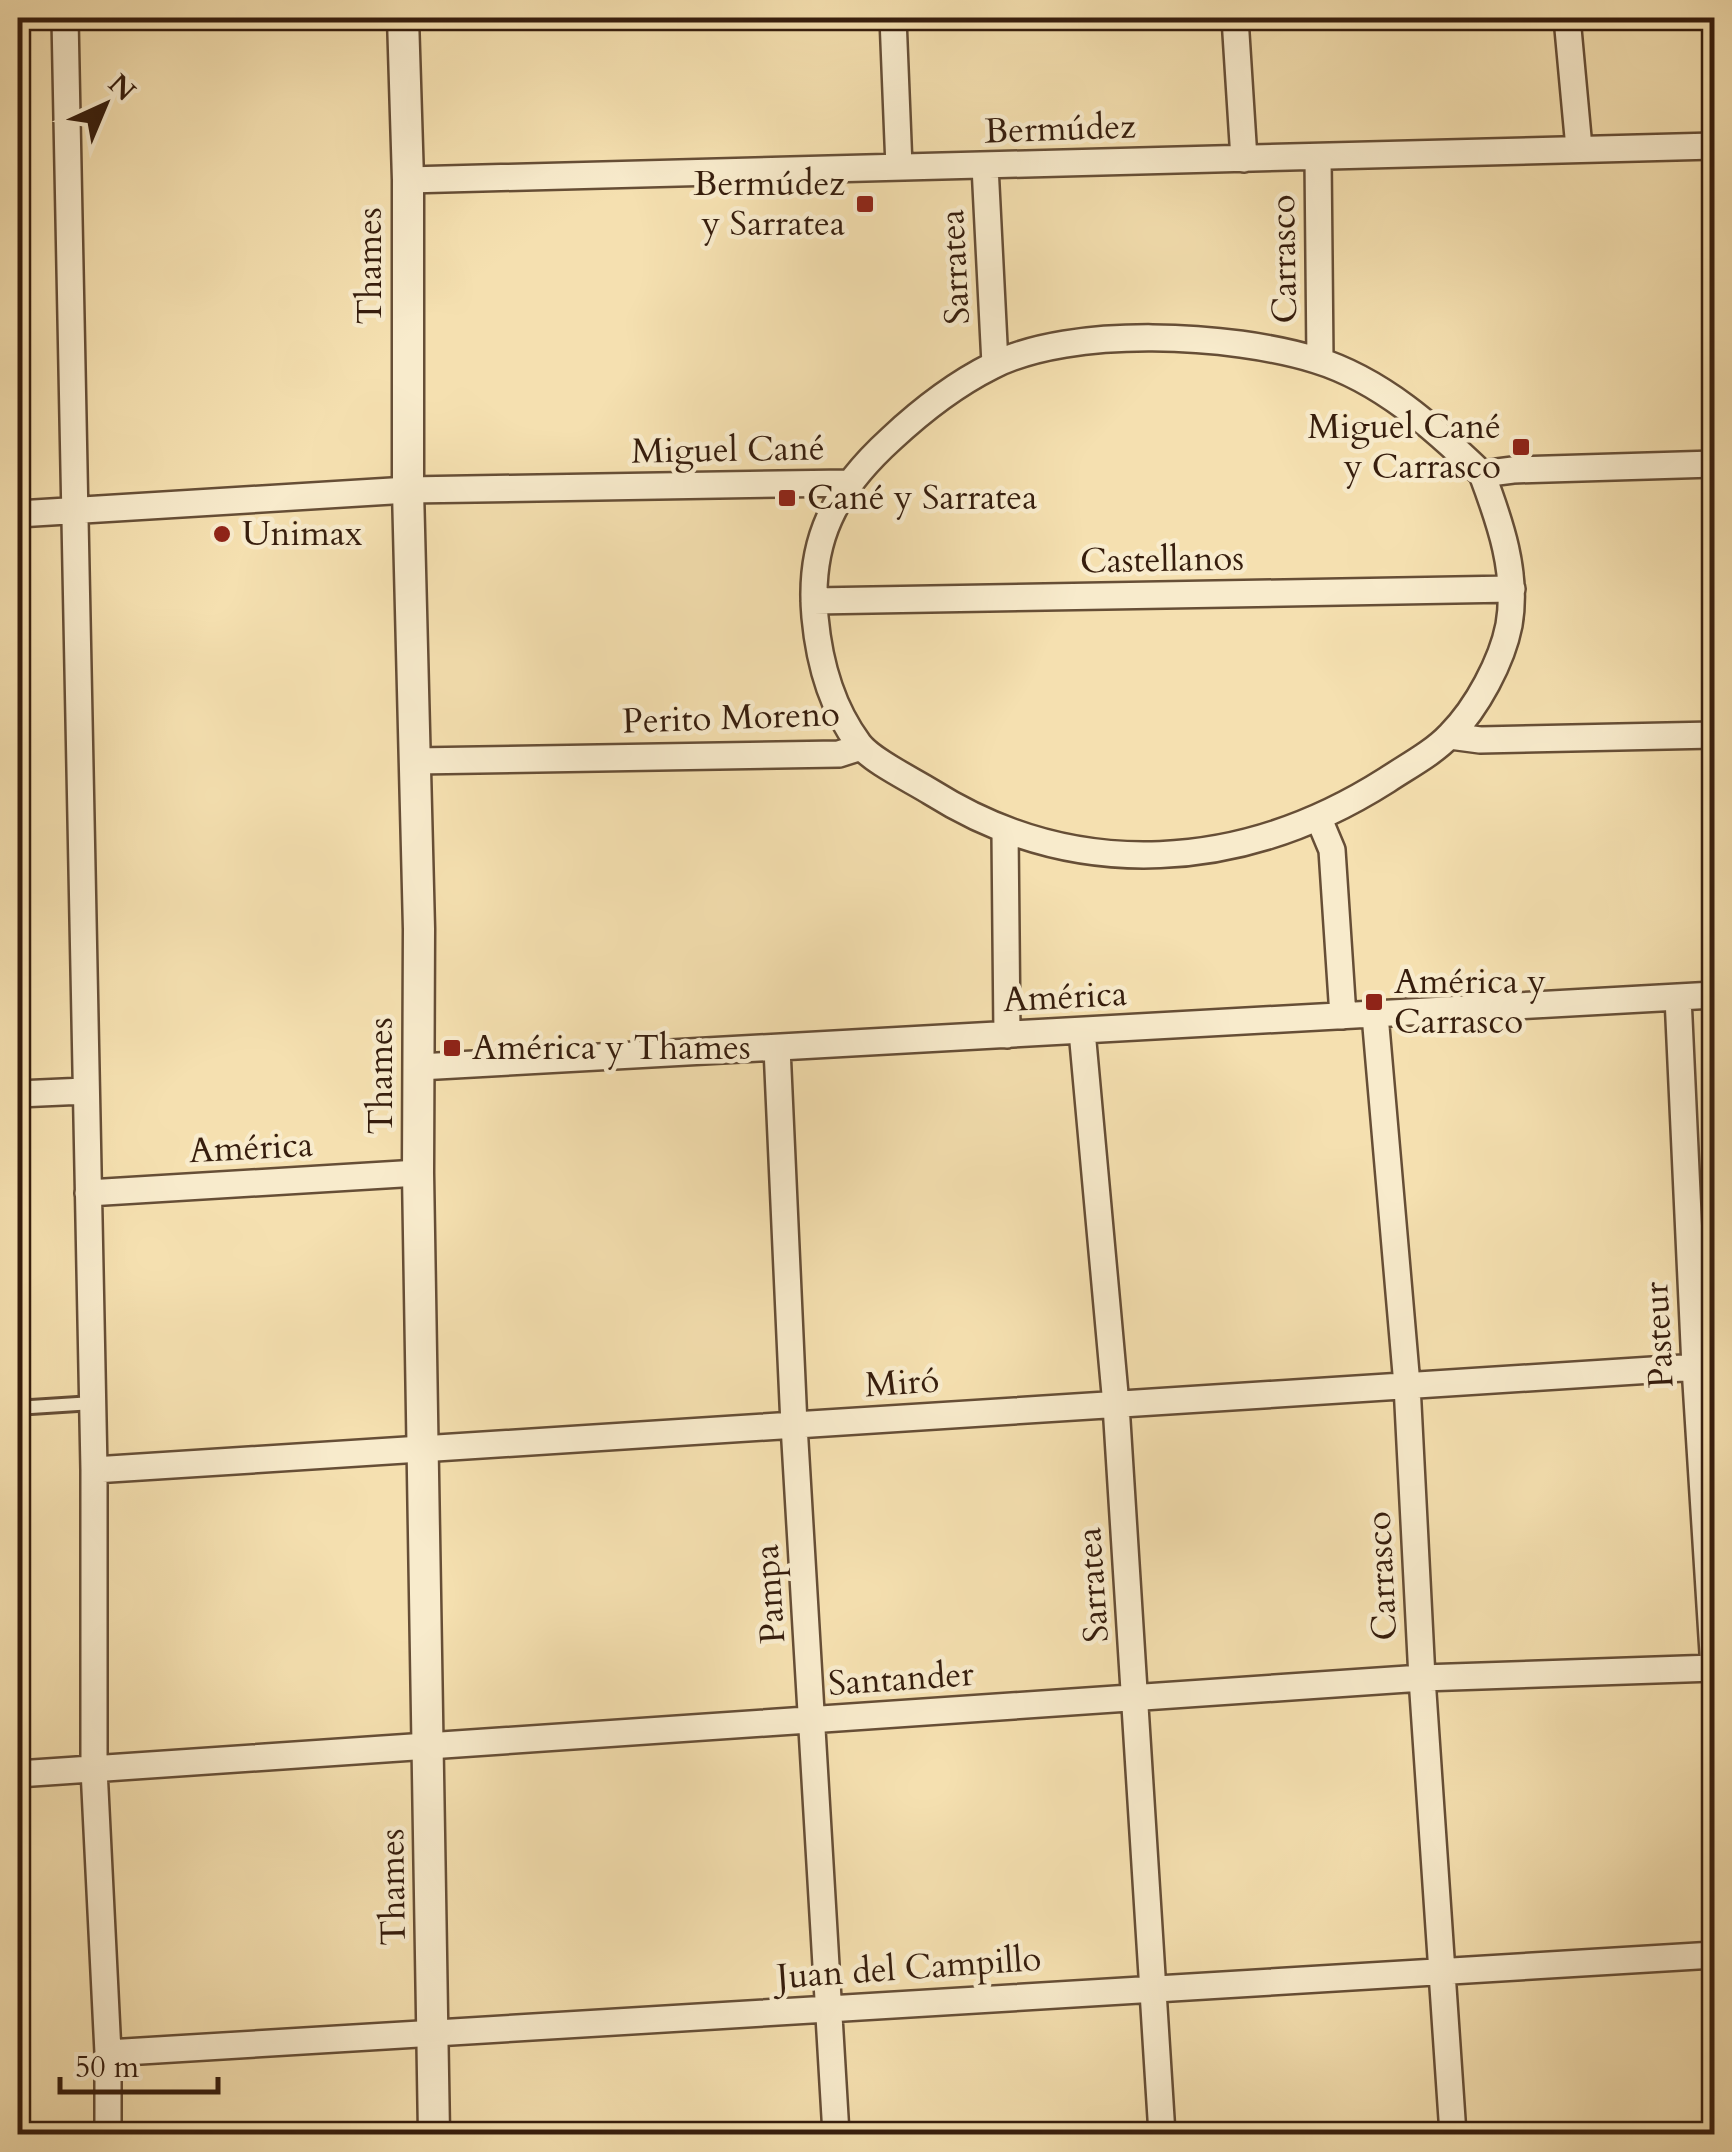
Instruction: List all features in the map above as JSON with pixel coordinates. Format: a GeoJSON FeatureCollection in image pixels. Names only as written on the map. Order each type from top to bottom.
{"type":"FeatureCollection","features":[{"type":"Feature","properties":{"kind":"street"},"geometry":{"type":"LineString","coordinates":[[66,18],[94,1470],[94,1768],[108,2053],[108,2134]]}},
{"type":"Feature","properties":{"kind":"street","name":"Thames"},"geometry":{"type":"LineString","coordinates":[[403,18],[434,2134]]}},
{"type":"Feature","properties":{"kind":"street"},"geometry":{"type":"LineString","coordinates":[[893,18],[898,167]]}},
{"type":"Feature","properties":{"kind":"street","name":"Carrasco"},"geometry":{"type":"LineString","coordinates":[[1235,18],[1244,159]]}},
{"type":"Feature","properties":{"kind":"street"},"geometry":{"type":"LineString","coordinates":[[1567,18],[1580,148]]}},
{"type":"Feature","properties":{"kind":"street","name":"Bermúdez"},"geometry":{"type":"LineString","coordinates":[[408,180],[1714,146]]}},
{"type":"Feature","properties":{"kind":"street","name":"Carrasco"},"geometry":{"type":"LineString","coordinates":[[1318,156],[1320,361]]}},
{"type":"Feature","properties":{"kind":"street","name":"Sarratea"},"geometry":{"type":"LineString","coordinates":[[984,166],[996,364]]}},
{"type":"Feature","properties":{"kind":"street","name":"Miguel Cané"},"geometry":{"type":"LineString","coordinates":[[18,514],[408,490],[847,483],[926,406],[996,364],[1068,345],[1144,338],[1226,342],[1320,361],[1395,399],[1482,474]]}},
{"type":"Feature","properties":{"kind":"street"},"geometry":{"type":"LineString","coordinates":[[1714,464],[1482,474],[1503,537],[1512,588],[1504,644],[1480,691],[1450,736],[1480,740],[1714,735]]}},
{"type":"Feature","properties":{"kind":"street"},"geometry":{"type":"LineString","coordinates":[[847,483],[828,516],[818,552],[814,601],[819,659],[861,746]]}},
{"type":"Feature","properties":{"kind":"street","name":"Castellanos"},"geometry":{"type":"LineString","coordinates":[[814,601],[1512,588]]}},
{"type":"Feature","properties":{"kind":"street","name":"Perito Moreno"},"geometry":{"type":"LineString","coordinates":[[415,761],[839,754],[861,746],[959,810],[1005,832],[1090,852],[1189,853],[1246,843],[1319,819],[1386,781],[1450,736]]}},
{"type":"Feature","properties":{"kind":"street"},"geometry":{"type":"LineString","coordinates":[[1319,819],[1332,850],[1343,1016]]}},
{"type":"Feature","properties":{"kind":"street"},"geometry":{"type":"LineString","coordinates":[[1005,832],[1006,1035]]}},
{"type":"Feature","properties":{"kind":"street","name":"América"},"geometry":{"type":"LineString","coordinates":[[419,1067],[1714,996]]}},
{"type":"Feature","properties":{"kind":"street","name":"Pasteur"},"geometry":{"type":"LineString","coordinates":[[1678,998],[1705,1366],[1714,1668]]}},
{"type":"Feature","properties":{"kind":"street","name":"Carrasco"},"geometry":{"type":"LineString","coordinates":[[1375,1014],[1408,1385],[1422,1678],[1453,2134]]}},
{"type":"Feature","properties":{"kind":"street","name":"Sarratea"},"geometry":{"type":"LineString","coordinates":[[1082,1032],[1116,1405],[1162,2134]]}},
{"type":"Feature","properties":{"kind":"street","name":"Pampa"},"geometry":{"type":"LineString","coordinates":[[777,1048],[794,1424],[836,2134]]}},
{"type":"Feature","properties":{"kind":"street"},"geometry":{"type":"LineString","coordinates":[[18,1094],[86,1091]]}},
{"type":"Feature","properties":{"kind":"street","name":"América"},"geometry":{"type":"LineString","coordinates":[[88,1193],[418,1174]]}},
{"type":"Feature","properties":{"kind":"street","name":"Miró"},"geometry":{"type":"LineString","coordinates":[[94,1470],[1705,1366]]}},
{"type":"Feature","properties":{"kind":"street","name":"Santander"},"geometry":{"type":"LineString","coordinates":[[18,1774],[1422,1678],[1714,1668]]}},
{"type":"Feature","properties":{"kind":"street","name":"Juan del Campillo"},"geometry":{"type":"LineString","coordinates":[[108,2053],[1714,1954]]}},
{"type":"Feature","properties":{"kind":"lane"},"geometry":{"type":"LineString","coordinates":[[18,1404],[31,1407],[92,1403]]}},
{"type":"Feature","properties":{"kind":"place","name":"Bermúdez y Sarratea"},"geometry":{"type":"Point","coordinates":[865,204]}},
{"type":"Feature","properties":{"kind":"place","name":"Miguel Cané y Carrasco"},"geometry":{"type":"Point","coordinates":[1521,447]}},
{"type":"Feature","properties":{"kind":"place","name":"Cané y Sarratea"},"geometry":{"type":"Point","coordinates":[787,498]}},
{"type":"Feature","properties":{"kind":"place","name":"Unimax"},"geometry":{"type":"Point","coordinates":[222,534]}},
{"type":"Feature","properties":{"kind":"place","name":"América y Carrasco"},"geometry":{"type":"Point","coordinates":[1374,1002]}},
{"type":"Feature","properties":{"kind":"place","name":"América y Thames"},"geometry":{"type":"Point","coordinates":[452,1048]}}]}
